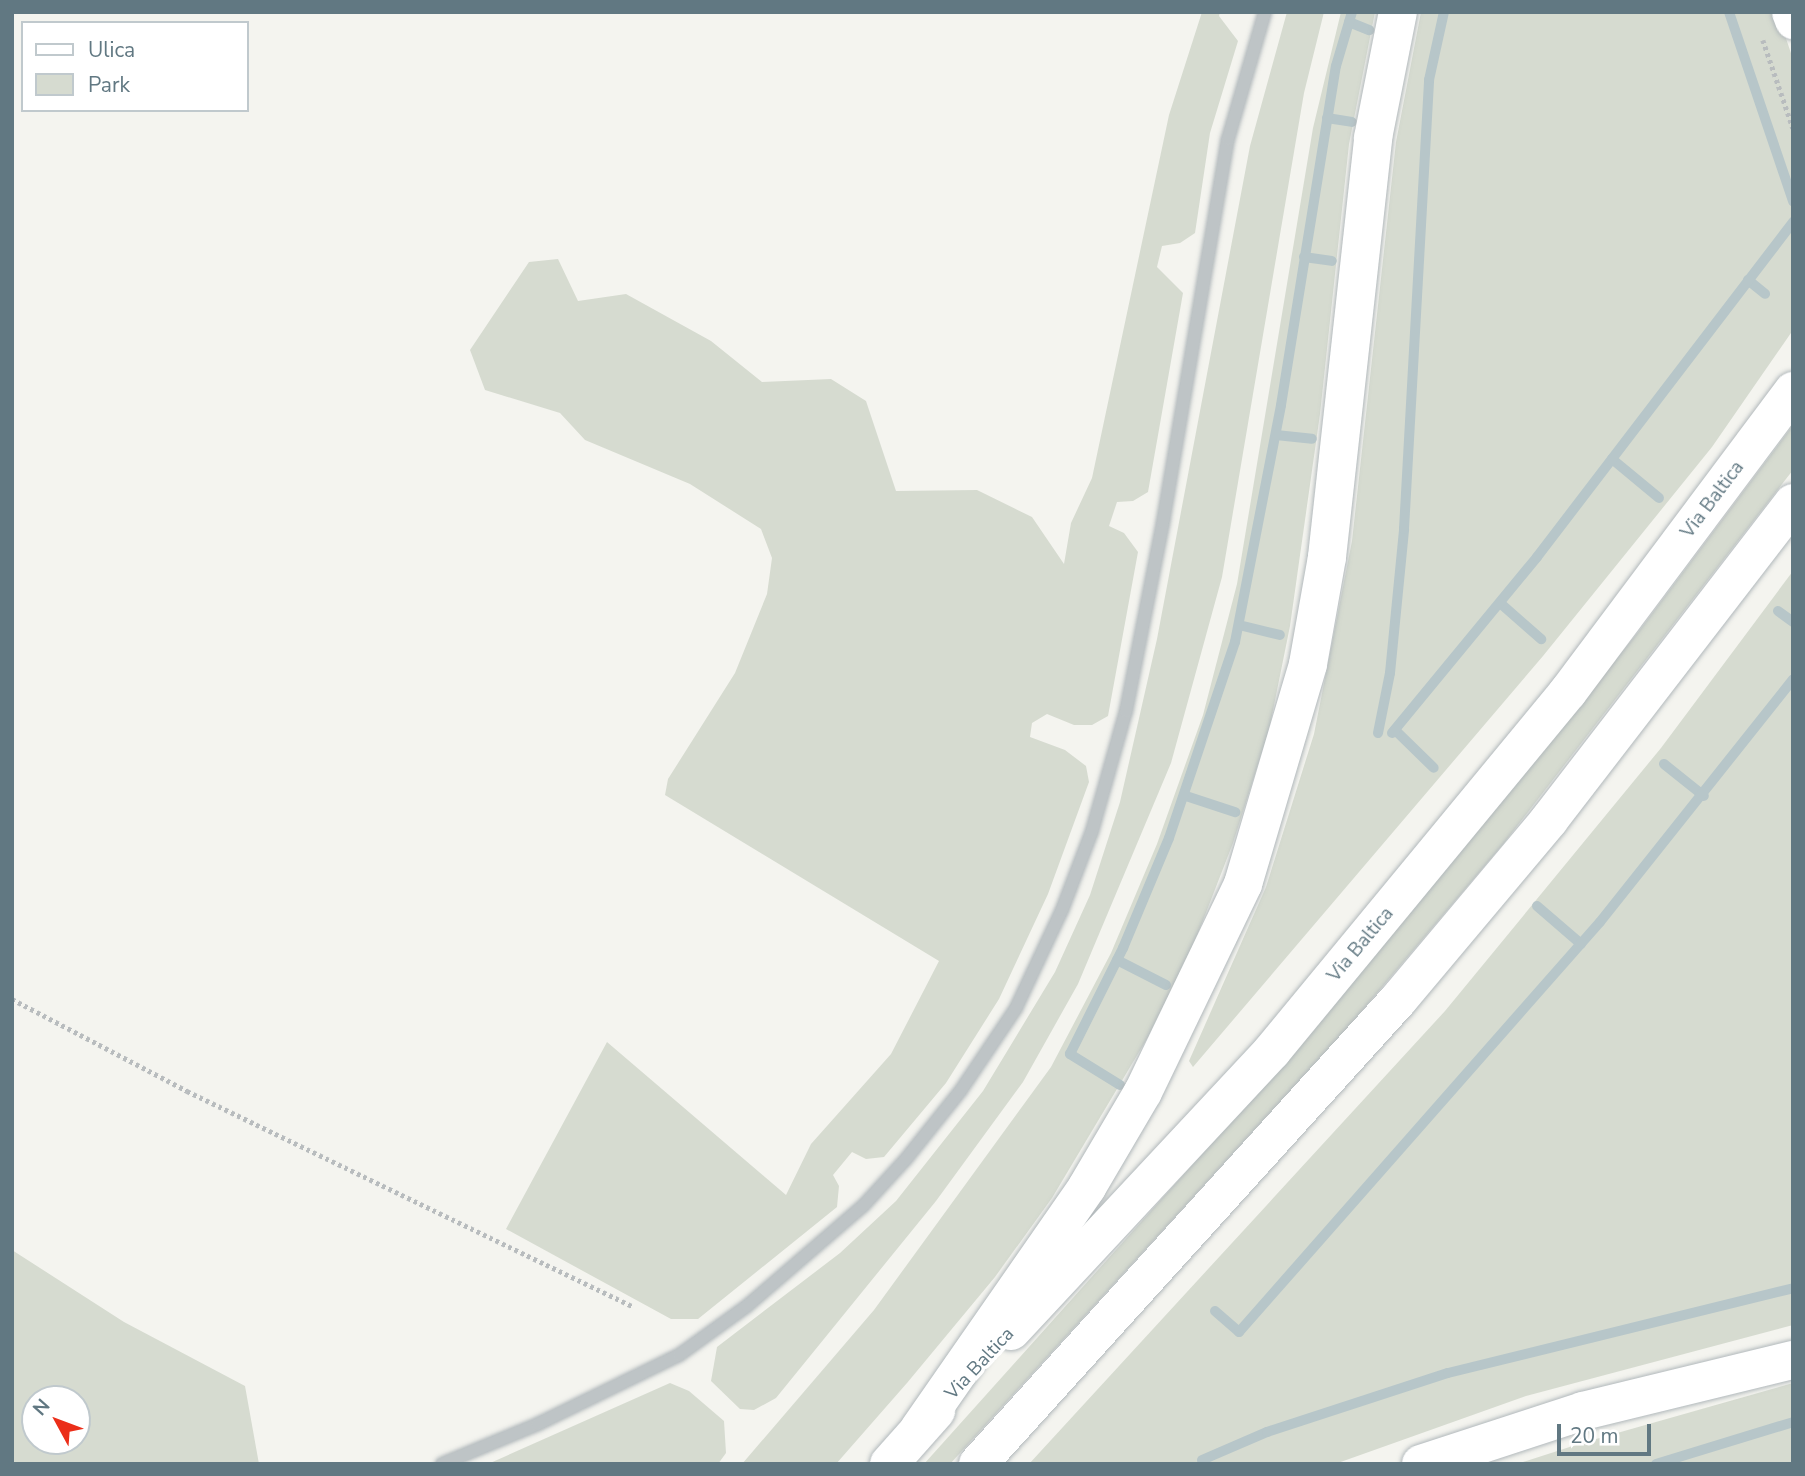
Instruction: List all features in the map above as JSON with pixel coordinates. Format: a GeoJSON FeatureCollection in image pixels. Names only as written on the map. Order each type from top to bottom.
{"type":"FeatureCollection","features":[{"type":"Feature","properties":{"kind":"highway"},"geometry":{"type":"LineString","coordinates":[[919,1429],[1087,1187],[1136,1104],[1243,884],[1280,769],[1308,664],[1327,557],[1373,138],[1398,12]]}},
{"type":"Feature","properties":{"kind":"highway","name":"Via Baltica"},"geometry":{"type":"LineString","coordinates":[[888,1464],[1272,1051],[1567,692],[1793,391]]}},
{"type":"Feature","properties":{"kind":"highway"},"geometry":{"type":"LineString","coordinates":[[978,1464],[1399,999],[1549,820],[1793,503]]}},
{"type":"Feature","properties":{"kind":"highway"},"geometry":{"type":"LineString","coordinates":[[1421,1464],[1583,1411],[1793,1360]]}},
{"type":"Feature","properties":{"kind":"lane"},"geometry":{"type":"LineString","coordinates":[[442,1464],[538,1424],[678,1355],[747,1306],[863,1206],[906,1159],[961,1090],[1016,1008],[1084,853],[1126,711],[1163,522],[1228,139],[1265,12]]}},
{"type":"Feature","properties":{"kind":"path"},"geometry":{"type":"LineString","coordinates":[[1780,19],[1793,128]]}},
{"type":"Feature","properties":{"kind":"path"},"geometry":{"type":"LineString","coordinates":[[12,999],[187,1091],[634,1307]]}},
{"type":"Feature","properties":{"kind":"green space"},"geometry":{"type":"Polygon","coordinates":[[[1202,12],[1220,12],[1219,16],[1238,41],[1210,133],[1195,233],[1180,243],[1162,246],[1157,267],[1183,293],[1148,492],[1133,501],[1117,502],[1109,526],[1124,533],[1138,552],[1108,716],[1092,725],[1074,725],[1047,714],[1032,723],[1030,737],[1065,750],[1086,766],[1089,782],[1048,894],[999,999],[946,1083],[884,1157],[866,1159],[852,1152],[833,1175],[839,1186],[837,1207],[698,1319],[671,1319],[506,1229],[607,1042],[786,1195],[811,1144],[891,1054],[939,961],[665,795],[668,779],[735,673],[767,594],[772,558],[761,529],[690,484],[585,440],[560,413],[485,390],[470,350],[529,262],[558,259],[578,301],[626,294],[711,341],[762,382],[831,379],[866,401],[896,491],[977,490],[1032,517],[1064,564],[1071,523],[1092,478],[1169,115],[1202,12]]]}},
{"type":"Feature","properties":{"kind":"green space"},"geometry":{"type":"Polygon","coordinates":[[[1287,12],[1324,12],[1304,93],[1222,577],[1171,763],[1078,984],[1023,1082],[936,1201],[776,1398],[754,1410],[740,1409],[711,1381],[717,1347],[840,1253],[896,1201],[983,1091],[1055,972],[1090,895],[1120,802],[1157,639],[1250,146],[1287,12]]]}},
{"type":"Feature","properties":{"kind":"green space"},"geometry":{"type":"Polygon","coordinates":[[[1341,12],[1375,12],[1349,144],[1320,414],[1290,626],[1269,730],[1233,843],[1193,946],[1148,1037],[1052,1198],[995,1277],[907,1383],[836,1464],[742,1464],[874,1310],[1051,1067],[1111,953],[1157,844],[1203,715],[1237,584],[1313,128],[1341,12]]]}},
{"type":"Feature","properties":{"kind":"green space"},"geometry":{"type":"Polygon","coordinates":[[[1421,12],[1777,12],[1793,59],[1793,330],[1712,447],[1543,656],[1193,1067],[1189,1061],[1266,887],[1314,734],[1352,541],[1396,142],[1421,12]]]}},
{"type":"Feature","properties":{"kind":"green space"},"geometry":{"type":"Polygon","coordinates":[[[1793,425],[1793,470],[1504,843],[1350,1025],[950,1464],[924,1464],[1323,1019],[1639,631],[1793,425]]]}},
{"type":"Feature","properties":{"kind":"green space"},"geometry":{"type":"Polygon","coordinates":[[[1793,571],[1793,1325],[1526,1396],[1335,1464],[1029,1464],[1445,1011],[1661,748],[1793,571]]]}},
{"type":"Feature","properties":{"kind":"green space"},"geometry":{"type":"Polygon","coordinates":[[[12,1250],[124,1322],[245,1386],[259,1464],[12,1464],[12,1250]]]}},
{"type":"Feature","properties":{"kind":"green space"},"geometry":{"type":"Polygon","coordinates":[[[670,1383],[689,1391],[724,1421],[726,1453],[718,1464],[488,1464],[670,1383]]]}},
{"type":"Feature","properties":{"kind":"green space"},"geometry":{"type":"Polygon","coordinates":[[[1793,1383],[1793,1464],[1517,1464],[1582,1443],[1793,1383]]]}},
{"type":"Feature","properties":{"kind":"waterway"},"geometry":{"type":"LineString","coordinates":[[1120,1085],[1070,1054],[1123,948],[1169,838],[1235,642],[1281,405],[1336,66],[1352,12]]}},
{"type":"Feature","properties":{"kind":"waterway"},"geometry":{"type":"LineString","coordinates":[[1378,733],[1390,673],[1404,529],[1429,80],[1444,12]]}},
{"type":"Feature","properties":{"kind":"waterway"},"geometry":{"type":"LineString","coordinates":[[1729,12],[1793,201]]}},
{"type":"Feature","properties":{"kind":"waterway"},"geometry":{"type":"LineString","coordinates":[[1349,22],[1369,30]]}},
{"type":"Feature","properties":{"kind":"waterway"},"geometry":{"type":"LineString","coordinates":[[1327,118],[1352,122]]}},
{"type":"Feature","properties":{"kind":"waterway"},"geometry":{"type":"LineString","coordinates":[[1392,733],[1537,557],[1793,222]]}},
{"type":"Feature","properties":{"kind":"waterway"},"geometry":{"type":"LineString","coordinates":[[1304,257],[1332,261]]}},
{"type":"Feature","properties":{"kind":"waterway"},"geometry":{"type":"LineString","coordinates":[[1748,280],[1765,294]]}},
{"type":"Feature","properties":{"kind":"waterway"},"geometry":{"type":"LineString","coordinates":[[1276,435],[1312,439]]}},
{"type":"Feature","properties":{"kind":"waterway"},"geometry":{"type":"LineString","coordinates":[[1612,459],[1659,498]]}},
{"type":"Feature","properties":{"kind":"waterway"},"geometry":{"type":"LineString","coordinates":[[1500,603],[1541,639]]}},
{"type":"Feature","properties":{"kind":"waterway"},"geometry":{"type":"LineString","coordinates":[[1778,611],[1793,622]]}},
{"type":"Feature","properties":{"kind":"waterway"},"geometry":{"type":"LineString","coordinates":[[1239,625],[1280,635]]}},
{"type":"Feature","properties":{"kind":"waterway"},"geometry":{"type":"LineString","coordinates":[[1215,1311],[1239,1332],[1600,922],[1793,679]]}},
{"type":"Feature","properties":{"kind":"waterway"},"geometry":{"type":"LineString","coordinates":[[1395,730],[1434,768]]}},
{"type":"Feature","properties":{"kind":"waterway"},"geometry":{"type":"LineString","coordinates":[[1664,764],[1704,796]]}},
{"type":"Feature","properties":{"kind":"waterway"},"geometry":{"type":"LineString","coordinates":[[1186,796],[1235,812]]}},
{"type":"Feature","properties":{"kind":"waterway"},"geometry":{"type":"LineString","coordinates":[[1537,906],[1581,944]]}},
{"type":"Feature","properties":{"kind":"waterway"},"geometry":{"type":"LineString","coordinates":[[1117,960],[1166,985]]}},
{"type":"Feature","properties":{"kind":"waterway"},"geometry":{"type":"LineString","coordinates":[[1202,1460],[1267,1432],[1448,1373],[1793,1288]]}},
{"type":"Feature","properties":{"kind":"waterway"},"geometry":{"type":"LineString","coordinates":[[1656,1464],[1793,1422]]}}]}
